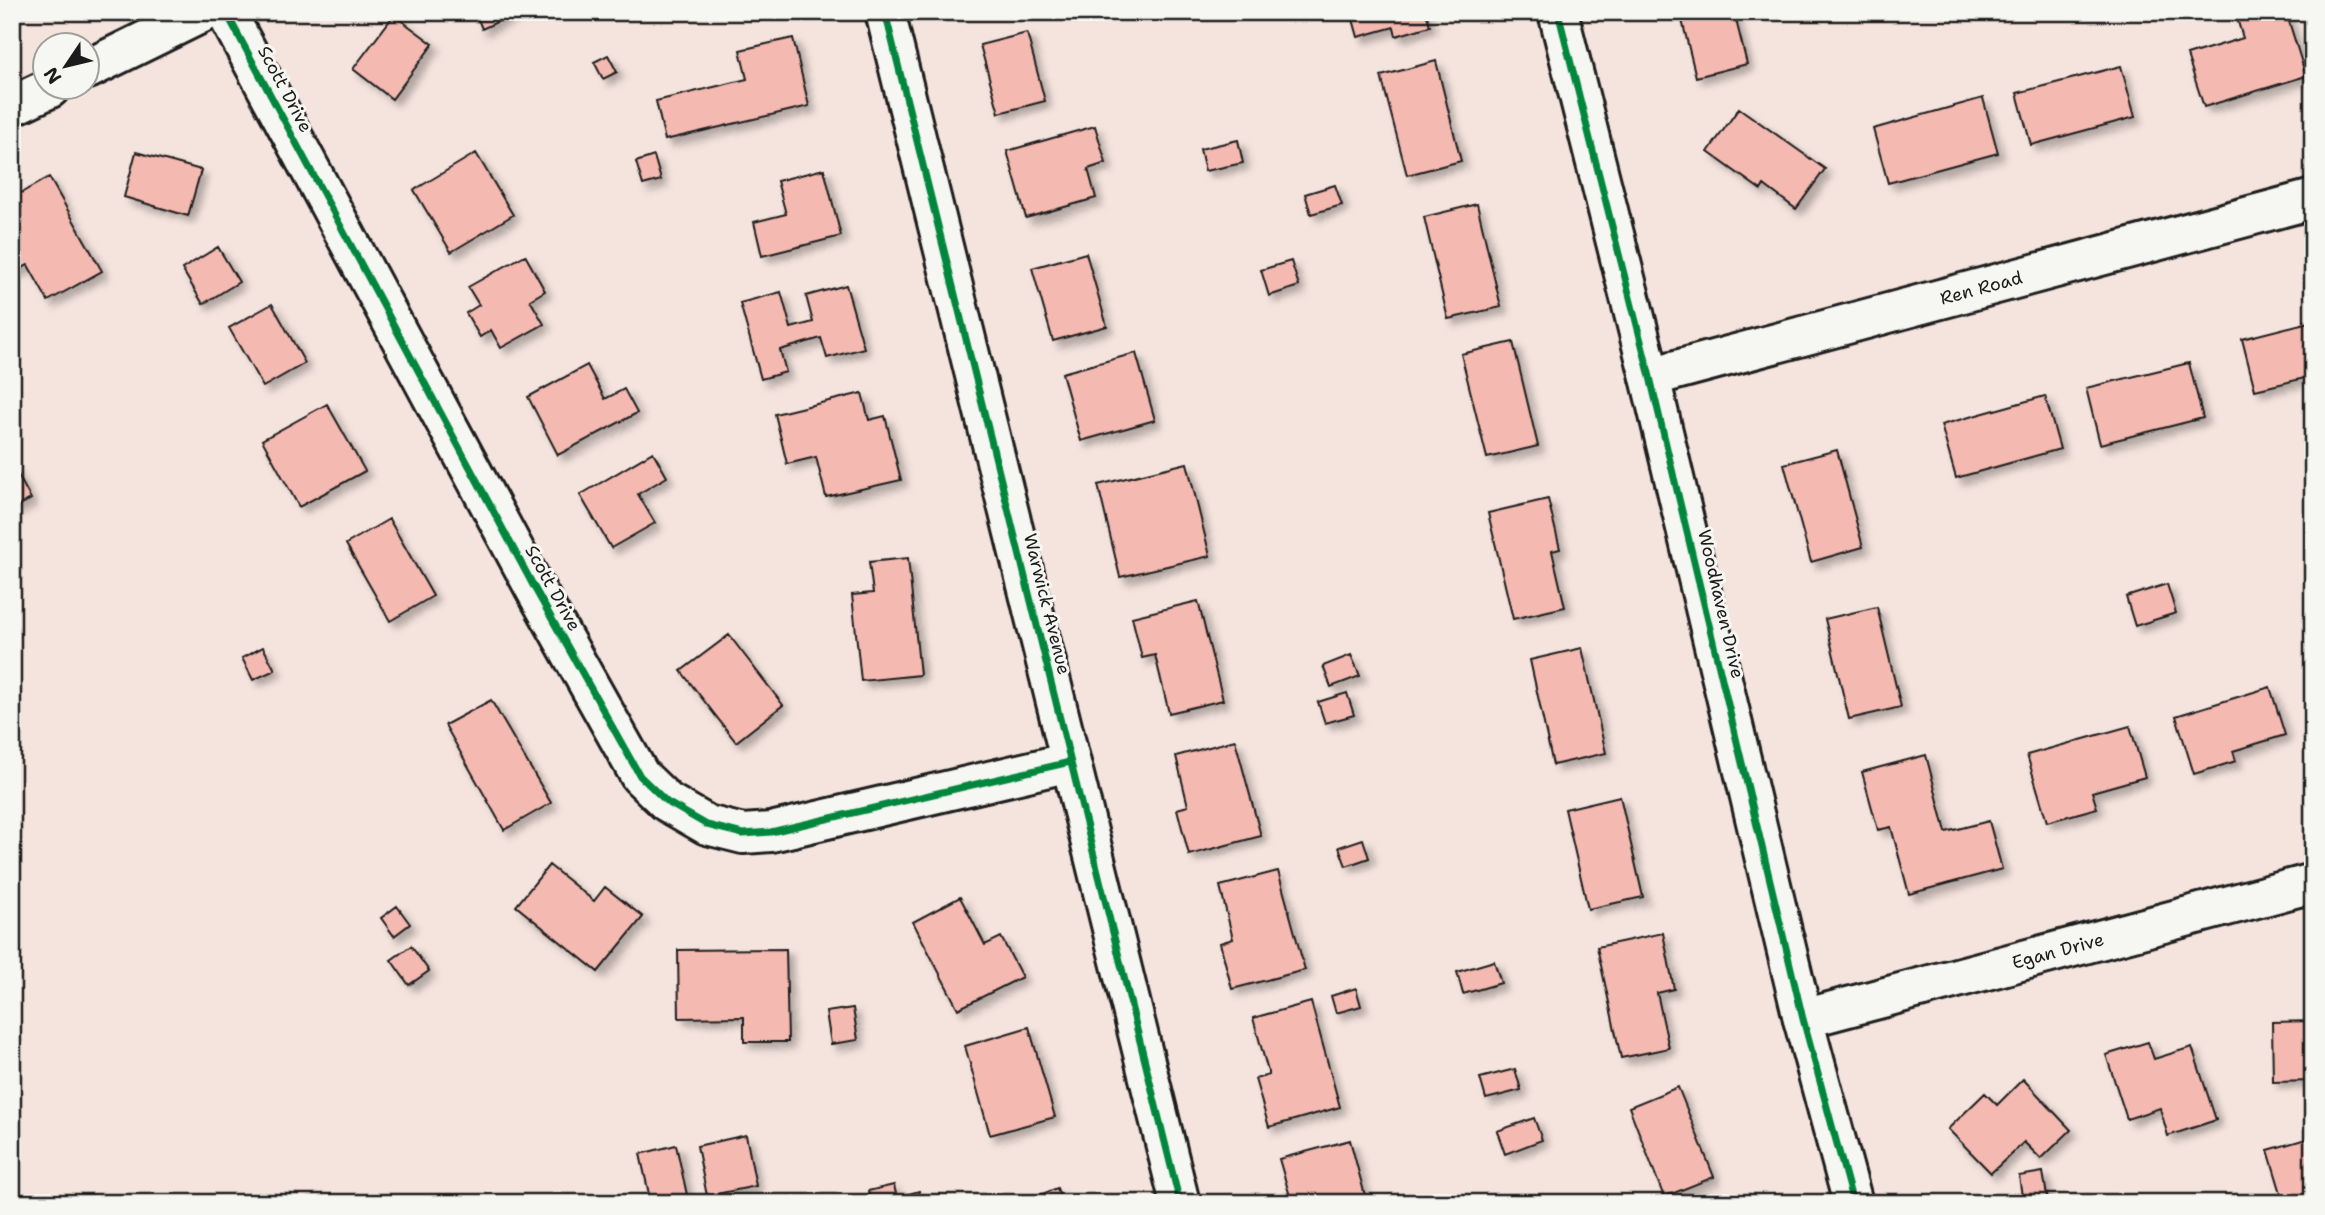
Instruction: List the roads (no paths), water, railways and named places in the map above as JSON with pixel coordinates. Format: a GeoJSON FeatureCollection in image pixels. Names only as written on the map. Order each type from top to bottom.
{"type":"FeatureCollection","features":[{"type":"Feature","properties":{"kind":"street"},"geometry":{"type":"LineString","coordinates":[[102,62],[204,12]]}},
{"type":"Feature","properties":{"kind":"street","name":"Scott Drive"},"geometry":{"type":"LineString","coordinates":[[226,12],[534,587],[640,776],[667,802],[707,825],[743,834],[771,832],[1070,762]]}},
{"type":"Feature","properties":{"kind":"street","name":"Warwick Avenue"},"geometry":{"type":"LineString","coordinates":[[885,12],[1180,1203]]}},
{"type":"Feature","properties":{"kind":"street","name":"Woodhaven Drive"},"geometry":{"type":"LineString","coordinates":[[1558,12],[1650,377],[1803,1019],[1853,1203]]}},
{"type":"Feature","properties":{"kind":"street"},"geometry":{"type":"LineString","coordinates":[[12,106],[32,97]]}},
{"type":"Feature","properties":{"kind":"street","name":"Ren Road"},"geometry":{"type":"LineString","coordinates":[[1650,377],[2313,199]]}},
{"type":"Feature","properties":{"kind":"street","name":"Egan Drive"},"geometry":{"type":"LineString","coordinates":[[1803,1019],[2313,883]]}}]}
